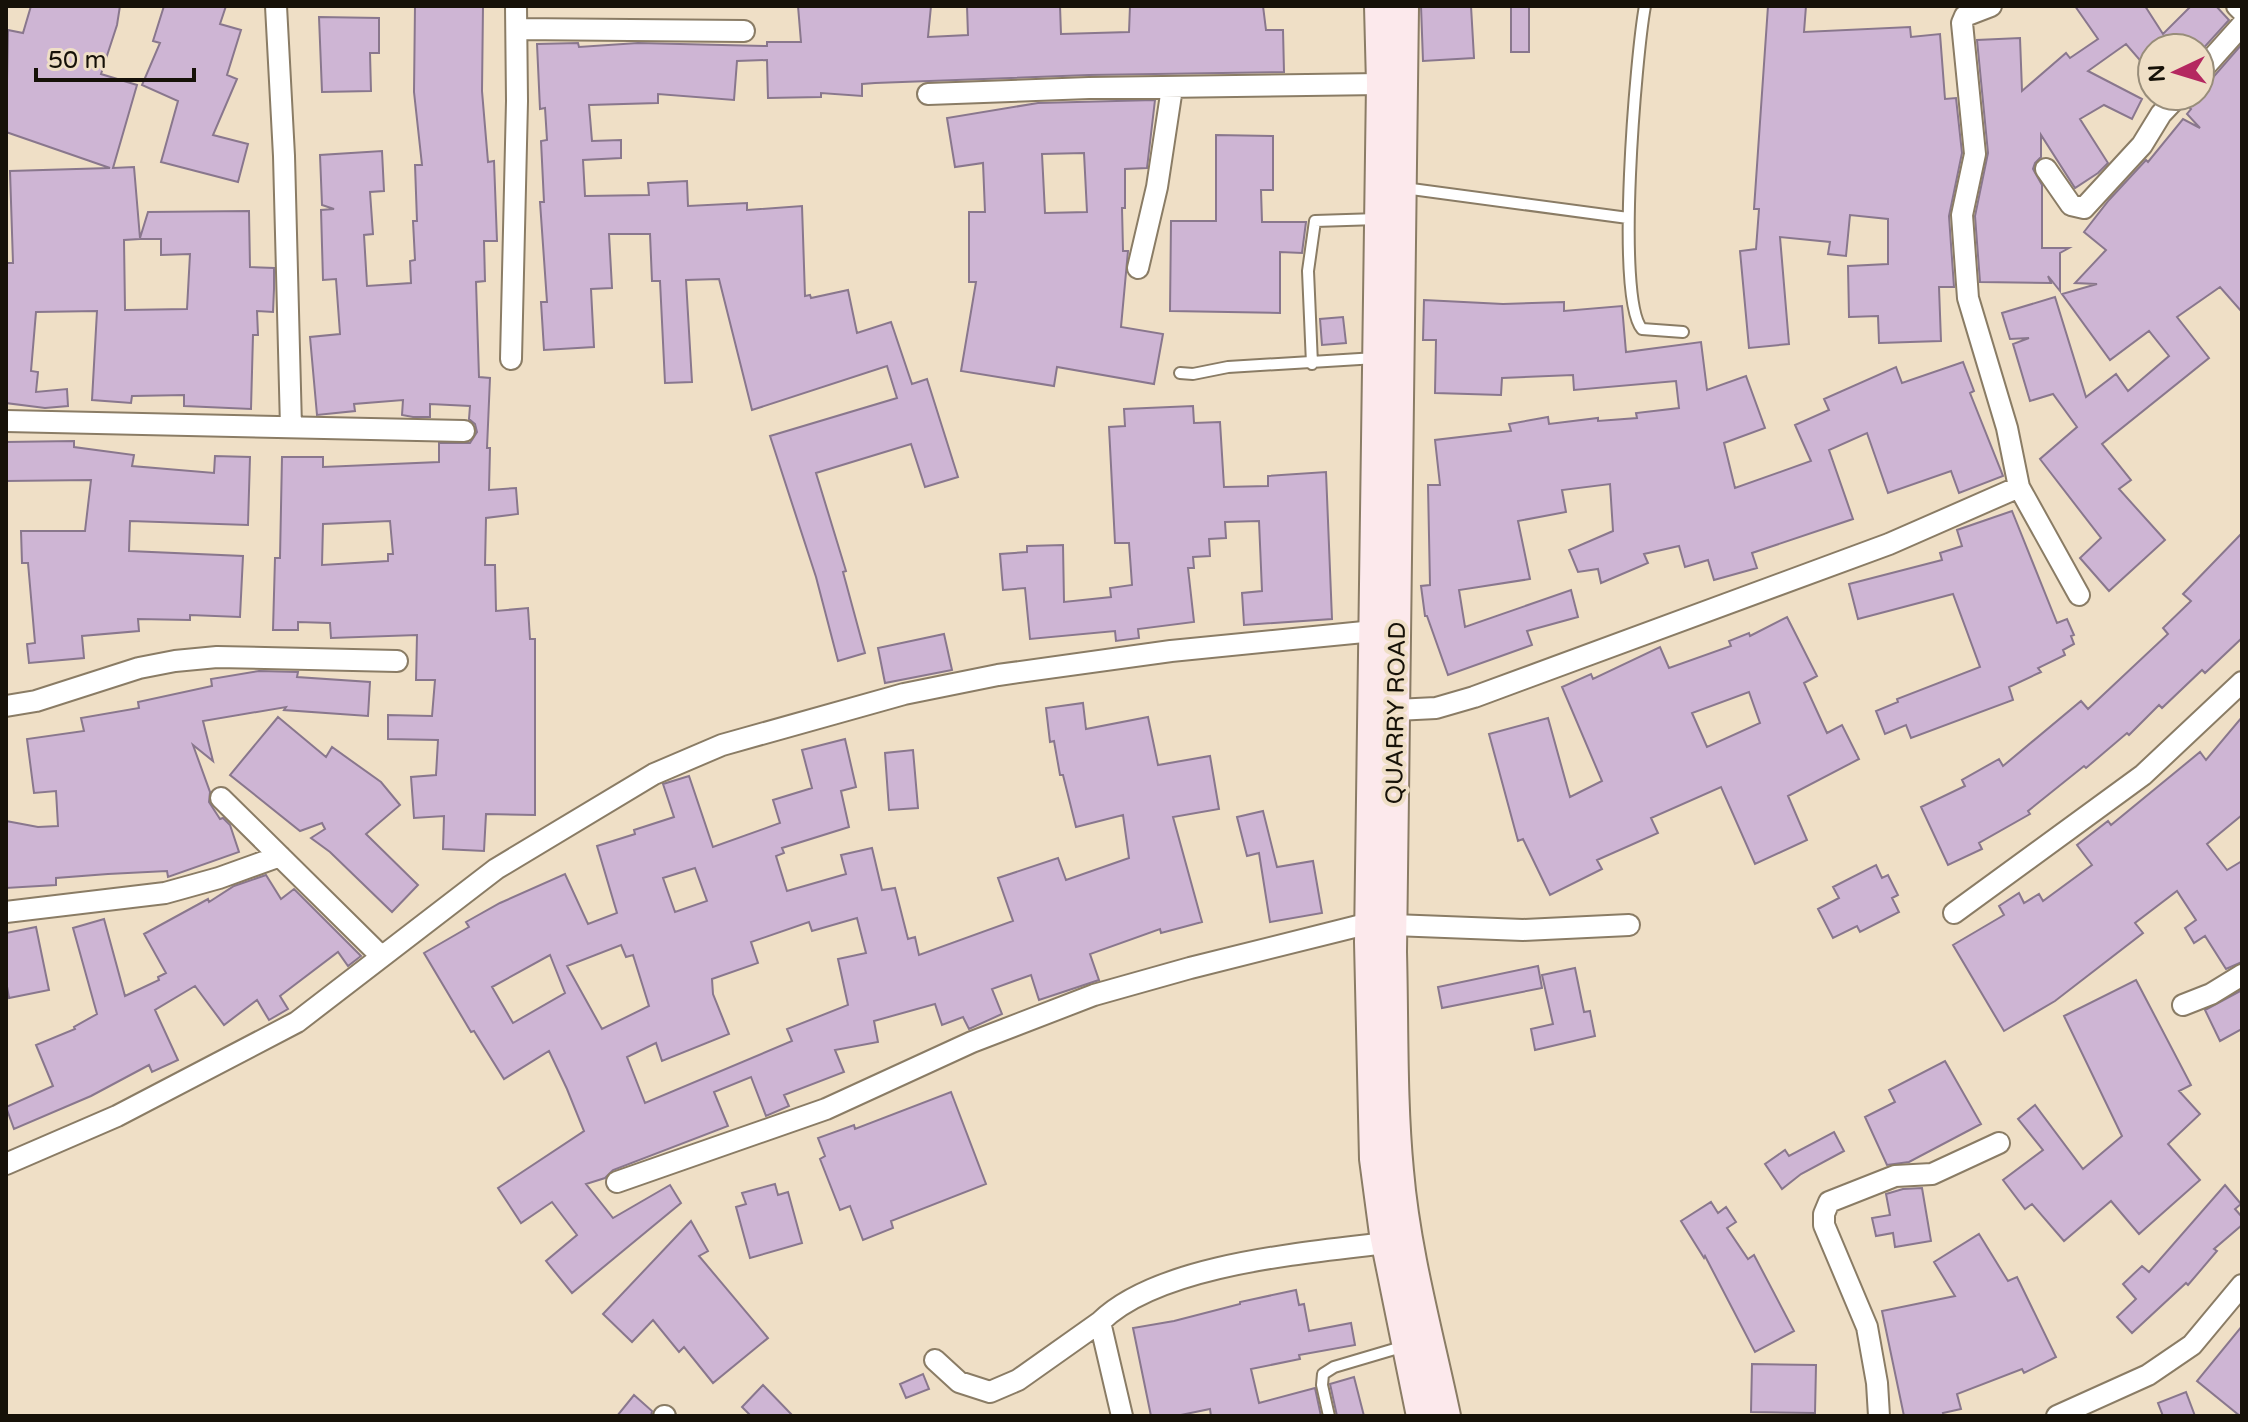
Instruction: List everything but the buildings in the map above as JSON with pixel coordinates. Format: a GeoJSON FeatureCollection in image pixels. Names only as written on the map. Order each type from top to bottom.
{"type":"FeatureCollection","features":[{"type":"Feature","properties":{"kind":"main road","name":"QUARRY ROAD"},"geometry":{"type":"LineString","coordinates":[[1379,6],[1380,219],[1374,631],[1381,924],[1399,1173],[1407,1229],[1446,1416]]}},
{"type":"Feature","properties":{"kind":"main road","name":"QUARRY ROAD"},"geometry":{"type":"LineString","coordinates":[[1404,6],[1396,710],[1381,924],[1374,1159],[1386,1243],[1421,1416]]}},
{"type":"Feature","properties":{"kind":"street"},"geometry":{"type":"LineString","coordinates":[[276,6],[284,156],[291,427]]}},
{"type":"Feature","properties":{"kind":"street"},"geometry":{"type":"LineString","coordinates":[[511,359],[516,6]]}},
{"type":"Feature","properties":{"kind":"street"},"geometry":{"type":"LineString","coordinates":[[1991,6],[1965,16],[1962,23],[1975,154],[1962,215],[1968,298],[2007,428],[2019,487],[2079,595]]}},
{"type":"Feature","properties":{"kind":"street"},"geometry":{"type":"LineString","coordinates":[[2237,6],[2242,11]]}},
{"type":"Feature","properties":{"kind":"street"},"geometry":{"type":"LineString","coordinates":[[2216,54],[2242,25]]}},
{"type":"Feature","properties":{"kind":"street"},"geometry":{"type":"LineString","coordinates":[[517,29],[744,31]]}},
{"type":"Feature","properties":{"kind":"street"},"geometry":{"type":"LineString","coordinates":[[928,94],[1381,84]]}},
{"type":"Feature","properties":{"kind":"street"},"geometry":{"type":"LineString","coordinates":[[1138,268],[1157,187],[1172,88]]}},
{"type":"Feature","properties":{"kind":"street"},"geometry":{"type":"LineString","coordinates":[[2046,169],[2071,205],[2084,208],[2142,145],[2163,112]]}},
{"type":"Feature","properties":{"kind":"street"},"geometry":{"type":"LineString","coordinates":[[6,421],[464,431]]}},
{"type":"Feature","properties":{"kind":"street"},"geometry":{"type":"LineString","coordinates":[[1396,710],[1436,708],[1474,697],[1889,544],[2019,487]]}},
{"type":"Feature","properties":{"kind":"street"},"geometry":{"type":"LineString","coordinates":[[6,1164],[117,1116],[297,1022],[496,869],[654,774],[722,745],[904,694],[998,675],[1127,656],[1374,631]]}},
{"type":"Feature","properties":{"kind":"street"},"geometry":{"type":"LineString","coordinates":[[6,706],[36,701],[139,668],[175,661],[217,657],[397,661]]}},
{"type":"Feature","properties":{"kind":"street"},"geometry":{"type":"LineString","coordinates":[[1954,913],[2143,775],[2242,682]]}},
{"type":"Feature","properties":{"kind":"street"},"geometry":{"type":"LineString","coordinates":[[221,798],[381,956]]}},
{"type":"Feature","properties":{"kind":"street"},"geometry":{"type":"LineString","coordinates":[[6,912],[165,893],[280,856]]}},
{"type":"Feature","properties":{"kind":"street"},"geometry":{"type":"LineString","coordinates":[[617,1182],[826,1109],[972,1042],[1094,995],[1190,968],[1381,924],[1523,930],[1629,925]]}},
{"type":"Feature","properties":{"kind":"street"},"geometry":{"type":"LineString","coordinates":[[2183,1005],[2211,994],[2242,975]]}},
{"type":"Feature","properties":{"kind":"street"},"geometry":{"type":"LineString","coordinates":[[1879,1416],[1877,1383],[1867,1327],[1824,1225],[1829,1202],[1895,1176],[1932,1174],[1999,1143]]}},
{"type":"Feature","properties":{"kind":"street"},"geometry":{"type":"LineString","coordinates":[[935,1360],[959,1382],[990,1392],[1018,1380],[1114,1309],[1157,1288],[1267,1257],[1386,1243]]}},
{"type":"Feature","properties":{"kind":"street"},"geometry":{"type":"LineString","coordinates":[[2057,1416],[2148,1375],[2192,1345],[2242,1285]]}},
{"type":"Feature","properties":{"kind":"street"},"geometry":{"type":"LineString","coordinates":[[1100,1322],[1122,1416]]}},
{"type":"Feature","properties":{"kind":"lane"},"geometry":{"type":"LineString","coordinates":[[1645,6],[1636,78],[1628,218],[1632,304],[1637,323],[1642,329],[1683,332]]}},
{"type":"Feature","properties":{"kind":"lane"},"geometry":{"type":"LineString","coordinates":[[1402,188],[1628,218]]}},
{"type":"Feature","properties":{"kind":"lane"},"geometry":{"type":"LineString","coordinates":[[1312,364],[1308,271],[1315,221],[1380,219]]}},
{"type":"Feature","properties":{"kind":"lane"},"geometry":{"type":"LineString","coordinates":[[1180,373],[1378,358]]}},
{"type":"Feature","properties":{"kind":"lane"},"geometry":{"type":"LineString","coordinates":[[1329,1416],[1322,1385],[1323,1374],[1334,1367],[1406,1346]]}}]}
